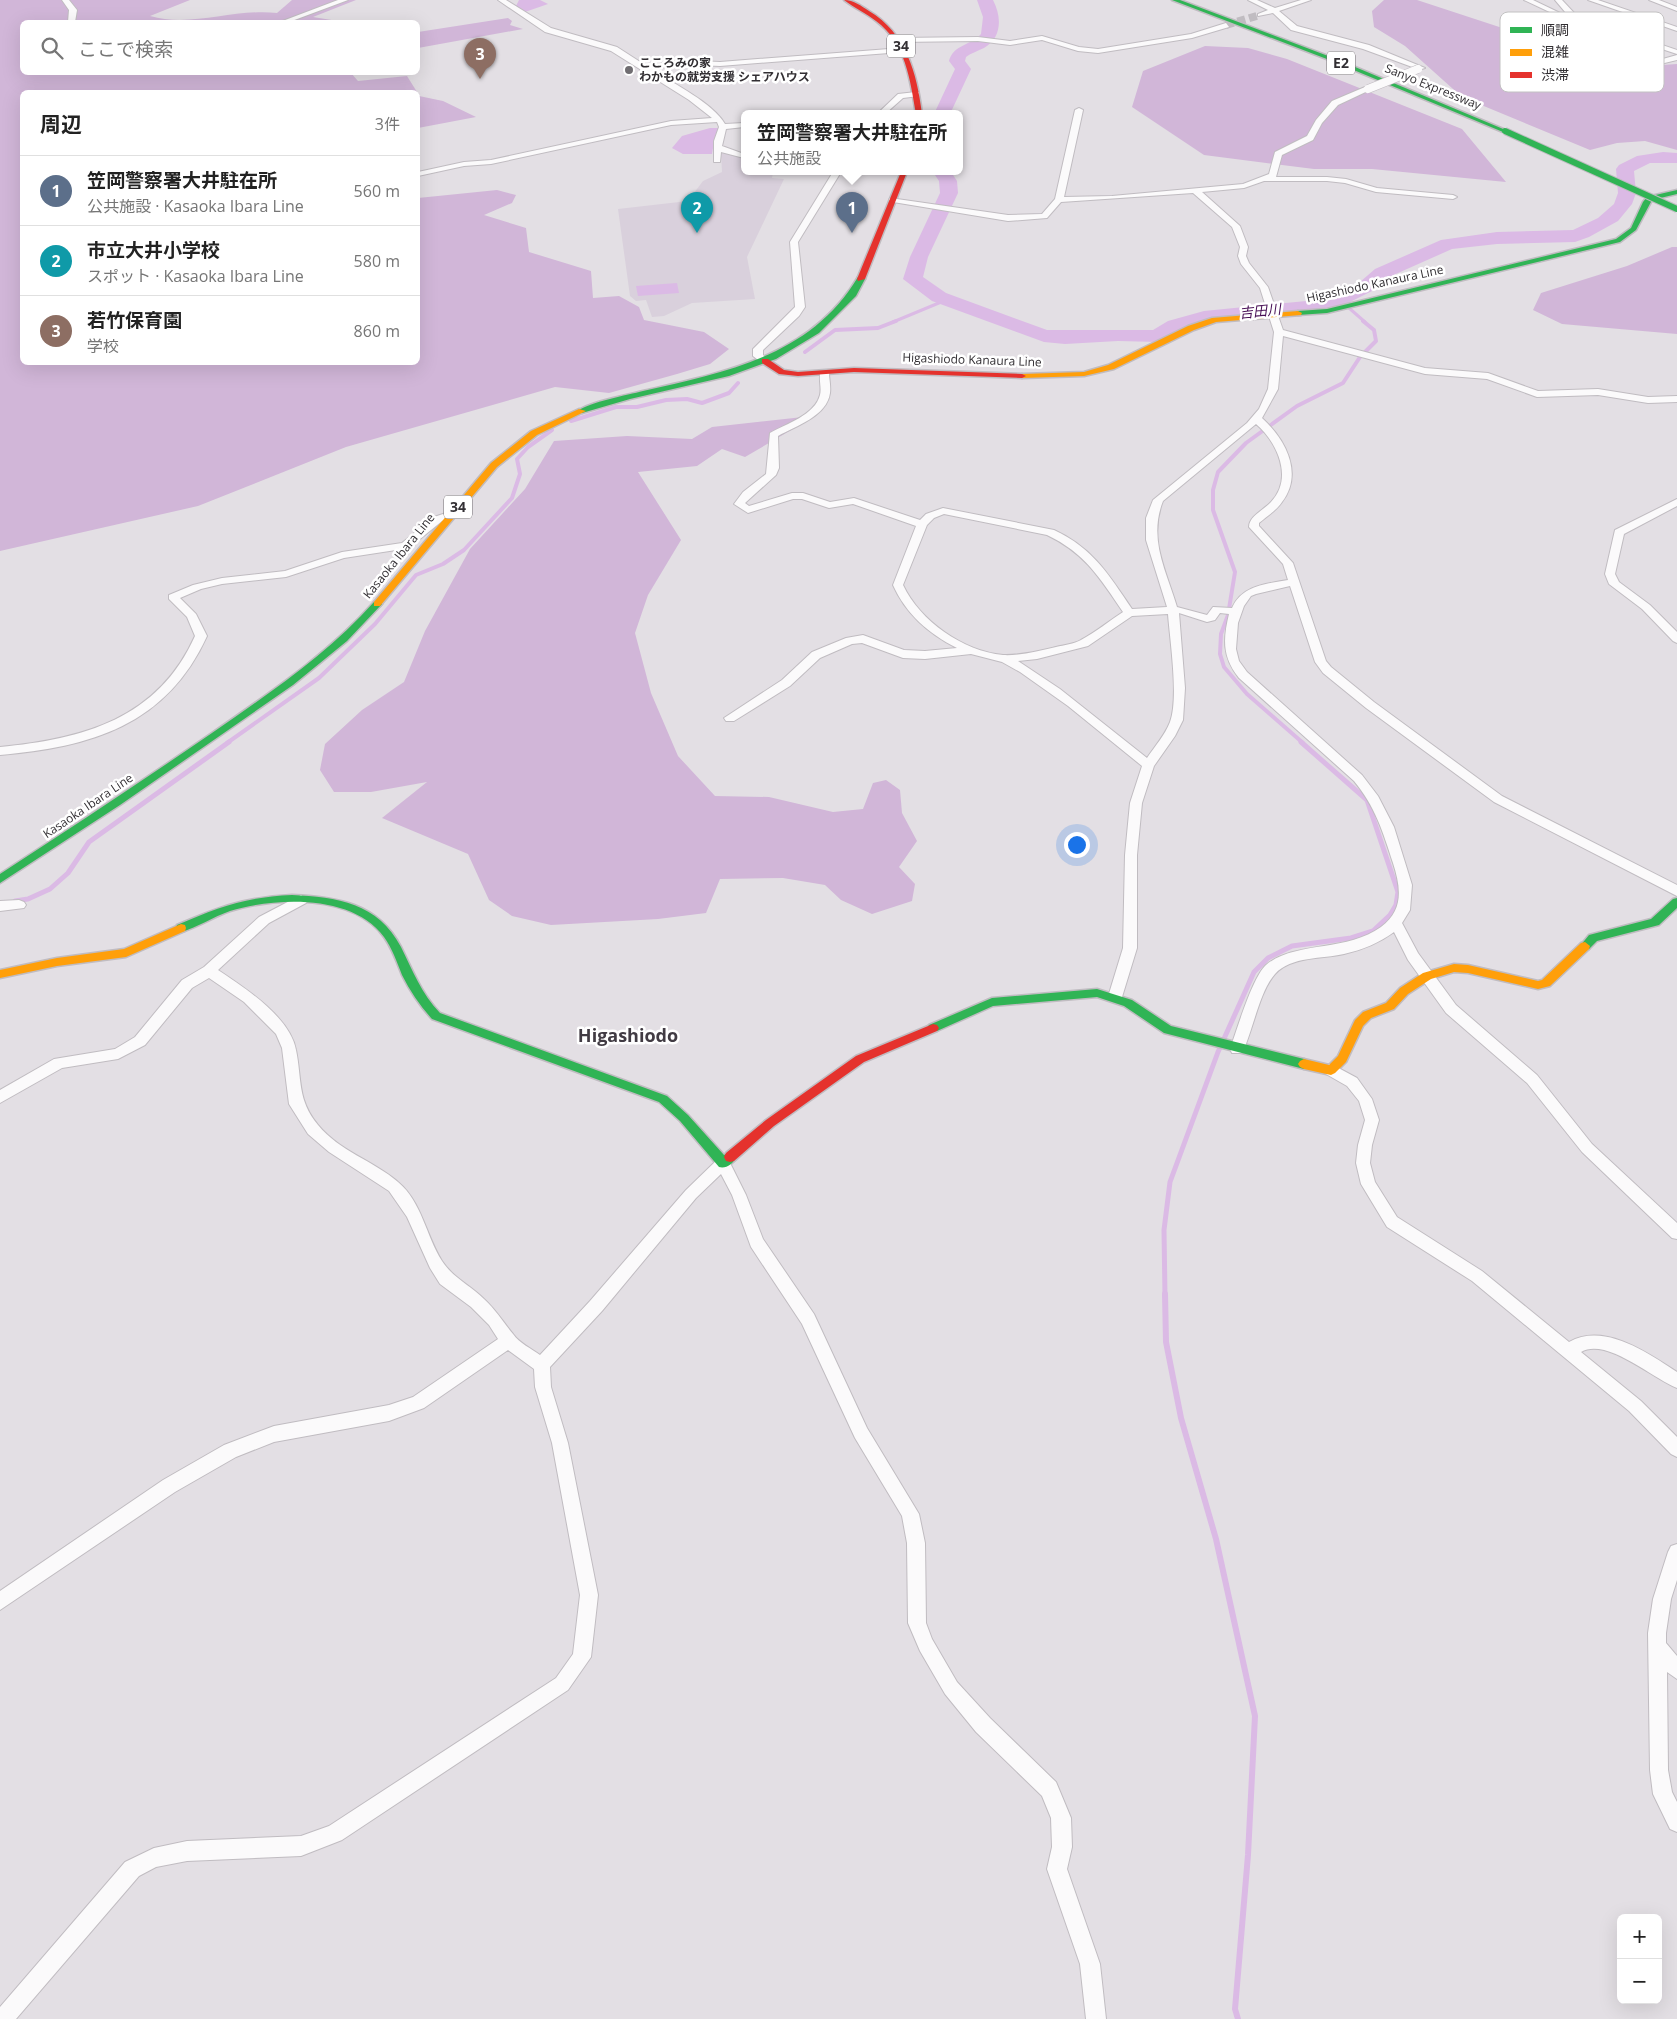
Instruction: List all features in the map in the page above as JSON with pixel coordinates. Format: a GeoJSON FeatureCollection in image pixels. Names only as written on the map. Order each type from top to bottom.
{"type":"FeatureCollection","features":[{"type":"Feature","properties":{"kind":"main road","name":"34"},"geometry":{"type":"LineString","coordinates":[[847,0],[882,23],[900,45],[916,94],[918,110]]}},
{"type":"Feature","properties":{"kind":"main road","name":"Sanyo Expressway"},"geometry":{"type":"LineString","coordinates":[[1175,0],[1334,60],[1505,131],[1677,209]]}},
{"type":"Feature","properties":{"kind":"main road","name":"Sanyo Expressway"},"geometry":{"type":"LineString","coordinates":[[1197,0],[1345,56],[1518,127],[1677,198]]}},
{"type":"Feature","properties":{"kind":"main road","name":"Kasaoka Ibara Line"},"geometry":{"type":"LineString","coordinates":[[0,879],[118,803],[326,656],[359,626],[452,514],[506,453],[554,421],[612,401],[709,380],[765,361],[785,352],[809,336],[832,317],[854,293],[903,175]]}},
{"type":"Feature","properties":{"kind":"main road","name":"Higashiodo Kanaura Line"},"geometry":{"type":"LineString","coordinates":[[765,361],[789,373],[866,370],[1001,377],[1084,374],[1119,364],[1202,324],[1270,311],[1315,313],[1341,308],[1618,241],[1633,230],[1646,201],[1656,195],[1677,192]]}},
{"type":"Feature","properties":{"kind":"main road"},"geometry":{"type":"LineString","coordinates":[[0,974],[57,962],[126,953],[238,904],[301,900],[351,905],[378,921],[388,932],[410,985],[423,1004],[436,1016],[663,1099],[684,1118],[723,1163],[770,1123],[860,1059],[992,1002],[1097,993],[1128,1003],[1168,1030],[1214,1044],[1330,1070],[1342,1059],[1359,1023],[1367,1015],[1390,1006],[1404,990],[1428,976],[1454,968],[1468,969],[1538,985],[1546,983],[1592,938],[1655,922],[1677,902]]}},
{"type":"Feature","properties":{"kind":"street"},"geometry":{"type":"LineString","coordinates":[[65,0],[73,10],[72,20]]}},
{"type":"Feature","properties":{"kind":"street"},"geometry":{"type":"LineString","coordinates":[[290,20],[345,0]]}},
{"type":"Feature","properties":{"kind":"street"},"geometry":{"type":"LineString","coordinates":[[501,0],[548,30],[606,46],[649,69],[692,98],[721,123]]}},
{"type":"Feature","properties":{"kind":"street"},"geometry":{"type":"LineString","coordinates":[[1059,200],[1195,191],[1244,186],[1265,179],[1273,175],[1278,154],[1310,138],[1319,122],[1335,103],[1421,68],[1366,46],[1294,28],[1276,11],[1252,0]]}},
{"type":"Feature","properties":{"kind":"street"},"geometry":{"type":"LineString","coordinates":[[1260,14],[1276,11],[1308,0]]}},
{"type":"Feature","properties":{"kind":"street"},"geometry":{"type":"LineString","coordinates":[[1527,0],[1554,12]]}},
{"type":"Feature","properties":{"kind":"street"},"geometry":{"type":"LineString","coordinates":[[1558,0],[1569,12]]}},
{"type":"Feature","properties":{"kind":"street"},"geometry":{"type":"LineString","coordinates":[[1591,0],[1627,12]]}},
{"type":"Feature","properties":{"kind":"street"},"geometry":{"type":"LineString","coordinates":[[1652,0],[1677,8]]}},
{"type":"Feature","properties":{"kind":"street"},"geometry":{"type":"LineString","coordinates":[[649,69],[677,62],[720,64],[900,45],[978,39],[1010,43],[1042,38],[1078,49],[1098,51],[1192,36],[1226,25]]}},
{"type":"Feature","properties":{"kind":"street"},"geometry":{"type":"LineString","coordinates":[[1664,25],[1677,29]]}},
{"type":"Feature","properties":{"kind":"street"},"geometry":{"type":"LineString","coordinates":[[1664,48],[1677,52]]}},
{"type":"Feature","properties":{"kind":"street"},"geometry":{"type":"LineString","coordinates":[[1664,62],[1677,57]]}},
{"type":"Feature","properties":{"kind":"street"},"geometry":{"type":"LineString","coordinates":[[885,110],[901,96],[916,94]]}},
{"type":"Feature","properties":{"kind":"street"},"geometry":{"type":"LineString","coordinates":[[893,200],[948,207],[991,216],[1022,218],[1048,214],[1059,200],[1079,110]]}},
{"type":"Feature","properties":{"kind":"street"},"geometry":{"type":"LineString","coordinates":[[420,174],[464,164],[492,162],[670,123],[741,125]]}},
{"type":"Feature","properties":{"kind":"street"},"geometry":{"type":"LineString","coordinates":[[717,160],[721,123]]}},
{"type":"Feature","properties":{"kind":"street"},"geometry":{"type":"LineString","coordinates":[[718,148],[741,155]]}},
{"type":"Feature","properties":{"kind":"street"},"geometry":{"type":"LineString","coordinates":[[765,361],[758,356],[758,349],[796,314],[800,307],[794,242],[835,175]]}},
{"type":"Feature","properties":{"kind":"street"},"geometry":{"type":"LineString","coordinates":[[1265,179],[1327,179],[1346,181],[1376,190],[1453,197]]}},
{"type":"Feature","properties":{"kind":"street"},"geometry":{"type":"LineString","coordinates":[[1114,997],[1130,948],[1132,846],[1136,803],[1148,765],[1171,733],[1177,720],[1180,688],[1173,610],[1149,529],[1153,508],[1170,488],[1263,425],[1273,389],[1279,332],[1270,311],[1264,288],[1245,264],[1242,256],[1244,247],[1236,226],[1195,191]]}},
{"type":"Feature","properties":{"kind":"street"},"geometry":{"type":"LineString","coordinates":[[1279,332],[1425,371],[1488,376],[1537,394],[1598,392],[1648,400],[1677,399]]}},
{"type":"Feature","properties":{"kind":"street"},"geometry":{"type":"LineString","coordinates":[[824,373],[825,396],[822,402],[814,410],[773,436],[773,472],[768,478],[743,496],[739,504],[748,510],[792,496],[802,496],[830,505],[854,502],[922,524]]}},
{"type":"Feature","properties":{"kind":"street"},"geometry":{"type":"LineString","coordinates":[[1263,425],[1284,451],[1287,463],[1286,479],[1280,498],[1254,522],[1254,527],[1283,555],[1296,582],[1321,662],[1327,670],[1370,705],[1498,799],[1677,891]]}},
{"type":"Feature","properties":{"kind":"street"},"geometry":{"type":"LineString","coordinates":[[1677,502],[1619,532],[1610,574],[1614,584],[1646,607],[1677,639]]}},
{"type":"Feature","properties":{"kind":"street"},"geometry":{"type":"LineString","coordinates":[[1129,613],[1101,569],[1074,543],[1065,538],[1050,532],[943,511],[930,516],[922,524],[898,585],[902,594],[932,627],[973,650],[1007,658],[1037,656],[1084,643],[1129,613],[1173,610],[1190,612],[1207,619],[1212,618],[1217,609],[1231,611]]}},
{"type":"Feature","properties":{"kind":"street"},"geometry":{"type":"LineString","coordinates":[[0,751],[95,733],[117,725],[169,685],[187,664],[201,636],[192,616],[173,597],[197,587],[222,581],[286,574],[342,555],[405,546],[438,519],[452,514]]}},
{"type":"Feature","properties":{"kind":"street"},"geometry":{"type":"LineString","coordinates":[[1233,1048],[1269,970],[1285,961],[1305,955],[1345,948],[1369,941],[1396,924],[1406,902],[1406,890],[1383,810],[1358,778],[1243,675],[1234,663],[1229,646],[1231,611],[1247,594],[1296,582]]}},
{"type":"Feature","properties":{"kind":"street"},"geometry":{"type":"LineString","coordinates":[[730,718],[786,683],[816,655],[850,641],[863,640],[903,654],[924,655],[973,650]]}},
{"type":"Feature","properties":{"kind":"street"},"geometry":{"type":"LineString","coordinates":[[1007,658],[1058,693],[1148,765]]}},
{"type":"Feature","properties":{"kind":"street"},"geometry":{"type":"LineString","coordinates":[[0,1097],[59,1063],[118,1054],[140,1041],[187,984],[209,971],[264,920],[301,900]]}},
{"type":"Feature","properties":{"kind":"street"},"geometry":{"type":"LineString","coordinates":[[0,906],[19,905]]}},
{"type":"Feature","properties":{"kind":"street"},"geometry":{"type":"LineString","coordinates":[[1396,924],[1412,956],[1451,1009],[1532,1079],[1587,1148],[1677,1233]]}},
{"type":"Feature","properties":{"kind":"street"},"geometry":{"type":"LineString","coordinates":[[209,971],[249,998],[281,1031],[289,1048],[296,1104],[313,1130],[334,1148],[394,1188],[413,1213],[435,1263],[446,1279],[489,1314],[508,1341],[542,1365]]}},
{"type":"Feature","properties":{"kind":"street"},"geometry":{"type":"LineString","coordinates":[[1330,1070],[1352,1082],[1365,1099],[1372,1120],[1365,1144],[1363,1163],[1368,1184],[1392,1222],[1477,1276],[1635,1406],[1677,1450]]}},
{"type":"Feature","properties":{"kind":"street"},"geometry":{"type":"LineString","coordinates":[[3,2019],[132,1869],[154,1858],[187,1851],[301,1846],[335,1833],[562,1684],[582,1657],[589,1595],[560,1443],[543,1387],[542,1365],[552,1351],[596,1306],[691,1194],[723,1163],[739,1195],[756,1242],[808,1319],[862,1433],[910,1514],[916,1543],[917,1624],[926,1645],[951,1688],[983,1725],[1049,1789],[1061,1818],[1062,1848],[1057,1869],[1090,1964],[1096,2019]]}},
{"type":"Feature","properties":{"kind":"street"},"geometry":{"type":"LineString","coordinates":[[0,1601],[169,1486],[230,1451],[274,1434],[389,1413],[418,1403],[508,1341]]}},
{"type":"Feature","properties":{"kind":"street"},"geometry":{"type":"LineString","coordinates":[[1569,1351],[1586,1342],[1599,1343],[1632,1354],[1653,1364],[1677,1382]]}},
{"type":"Feature","properties":{"kind":"street"},"geometry":{"type":"LineString","coordinates":[[1677,1552],[1662,1599],[1657,1633],[1659,1770],[1663,1794],[1677,1822]]}},
{"type":"Feature","properties":{"kind":"street"},"geometry":{"type":"LineString","coordinates":[[1658,1647],[1677,1670]]}},
{"type":"Feature","properties":{"kind":"shaded area"},"geometry":{"type":"Polygon","coordinates":[[[0,0],[190,0],[150,16],[181,20],[20,20],[20,75],[353,75],[358,81],[407,76],[416,90],[20,90],[20,365],[420,365],[420,198],[497,190],[516,195],[512,203],[484,215],[526,228],[529,252],[591,271],[593,298],[619,296],[639,307],[644,320],[704,332],[729,349],[710,364],[609,393],[555,387],[346,447],[198,506],[0,551],[0,0]]]}},
{"type":"Feature","properties":{"kind":"shaded area"},"geometry":{"type":"Polygon","coordinates":[[[292,0],[356,0],[313,17],[332,20],[181,20],[245,13],[277,13],[292,0]]]}},
{"type":"Feature","properties":{"kind":"shaded area"},"geometry":{"type":"Polygon","coordinates":[[[519,0],[540,0],[548,4],[525,12],[516,6],[519,0]]]}},
{"type":"Feature","properties":{"kind":"shaded area"},"geometry":{"type":"Polygon","coordinates":[[[1384,0],[1417,0],[1500,27],[1500,92],[1664,92],[1664,65],[1677,64],[1677,150],[1645,141],[1617,143],[1590,150],[1462,97],[1405,46],[1374,27],[1372,11],[1384,0]]]}},
{"type":"Feature","properties":{"kind":"shaded area"},"geometry":{"type":"Polygon","coordinates":[[[508,18],[512,21],[510,25],[523,29],[420,48],[420,32],[508,18]]]}},
{"type":"Feature","properties":{"kind":"shaded area"},"geometry":{"type":"Polygon","coordinates":[[[1205,46],[1248,48],[1287,59],[1462,129],[1506,182],[1372,169],[1314,169],[1204,155],[1132,107],[1143,71],[1205,46]]]}},
{"type":"Feature","properties":{"kind":"shaded area"},"geometry":{"type":"Polygon","coordinates":[[[420,96],[443,101],[476,117],[420,128],[420,96]]]}},
{"type":"Feature","properties":{"kind":"shaded area"},"geometry":{"type":"Polygon","coordinates":[[[710,128],[719,128],[715,136],[712,154],[683,154],[672,148],[682,136],[710,128]]]}},
{"type":"Feature","properties":{"kind":"shaded area"},"geometry":{"type":"Polygon","coordinates":[[[721,153],[741,156],[741,175],[772,175],[772,178],[784,179],[747,257],[755,299],[692,303],[664,316],[652,317],[646,300],[636,301],[630,296],[618,209],[688,201],[703,181],[722,172],[721,153]]]}},
{"type":"Feature","properties":{"kind":"shaded area"},"geometry":{"type":"Polygon","coordinates":[[[1672,247],[1677,247],[1677,334],[1562,324],[1533,310],[1541,293],[1627,266],[1672,247]]]}},
{"type":"Feature","properties":{"kind":"shaded area"},"geometry":{"type":"Polygon","coordinates":[[[677,283],[679,293],[638,296],[636,286],[677,283]]]}},
{"type":"Feature","properties":{"kind":"shaded area"},"geometry":{"type":"Polygon","coordinates":[[[803,417],[798,426],[745,457],[722,449],[697,466],[638,472],[681,540],[648,595],[635,633],[651,693],[678,756],[715,796],[769,797],[833,812],[863,809],[873,783],[886,780],[900,790],[902,813],[917,841],[899,867],[915,884],[912,901],[872,914],[841,900],[825,885],[783,878],[720,879],[706,913],[658,919],[551,925],[512,916],[489,900],[468,854],[382,818],[427,782],[371,792],[334,792],[320,770],[325,744],[362,710],[404,682],[425,631],[470,549],[525,489],[554,441],[627,436],[692,439],[712,427],[803,417]]]}},
{"type":"Feature","properties":{"kind":"waterway","name":"吉田川"},"geometry":{"type":"LineString","coordinates":[[944,110],[963,69],[957,61],[958,57],[963,52],[981,43],[989,34],[992,23],[990,11],[985,0]]}},
{"type":"Feature","properties":{"kind":"waterway","name":"吉田川"},"geometry":{"type":"LineString","coordinates":[[944,175],[948,181],[949,193],[919,257],[913,279],[939,297],[1044,336],[1065,338],[1118,335],[1145,337],[1158,336],[1175,325],[1204,317],[1331,304],[1367,286],[1382,273],[1448,244],[1497,238],[1575,236],[1598,227],[1618,211],[1627,193],[1625,169],[1643,159],[1677,158]]}},
{"type":"Feature","properties":{"kind":"waterway"},"geometry":{"type":"LineString","coordinates":[[893,322],[946,300]]}},
{"type":"Feature","properties":{"kind":"waterway"},"geometry":{"type":"LineString","coordinates":[[1341,301],[1365,322]]}},
{"type":"Feature","properties":{"kind":"waterway"},"geometry":{"type":"LineString","coordinates":[[805,352],[835,330],[878,328],[896,321]]}},
{"type":"Feature","properties":{"kind":"waterway"},"geometry":{"type":"LineString","coordinates":[[1303,743],[1247,694],[1224,667],[1220,654],[1221,634],[1228,615],[1235,572],[1213,510],[1213,490],[1218,472],[1246,443],[1297,406],[1343,383],[1360,357],[1376,341],[1374,330],[1363,321]]}},
{"type":"Feature","properties":{"kind":"waterway"},"geometry":{"type":"LineString","coordinates":[[571,421],[616,407],[637,407],[666,400],[687,399],[702,403],[729,393],[738,383]]}},
{"type":"Feature","properties":{"kind":"waterway"},"geometry":{"type":"LineString","coordinates":[[227,743],[319,678],[375,624],[416,575],[443,564],[464,550],[512,498],[520,474],[517,459],[528,447],[552,430]]}},
{"type":"Feature","properties":{"kind":"waterway"},"geometry":{"type":"LineString","coordinates":[[15,901],[28,899],[50,889],[68,873],[89,842],[229,742]]}},
{"type":"Feature","properties":{"kind":"waterway"},"geometry":{"type":"LineString","coordinates":[[1165,1296],[1164,1230],[1170,1182],[1218,1052],[1254,972],[1268,958],[1292,946],[1351,938],[1373,931],[1390,915],[1396,905],[1398,892],[1367,800],[1301,742]]}},
{"type":"Feature","properties":{"kind":"waterway"},"geometry":{"type":"LineString","coordinates":[[1165,1294],[1166,1342],[1181,1418],[1216,1539],[1255,1716],[1248,1855],[1235,2009],[1238,2019]]}},
{"type":"Feature","properties":{"kind":"tunnel"},"geometry":{"type":"LineString","coordinates":[[1226,25],[1260,15]]}},
{"type":"Feature","properties":{"kind":"traffic: fast"},"geometry":{"type":"LineString","coordinates":[[1175,0],[1334,60],[1505,131]]}},
{"type":"Feature","properties":{"kind":"traffic: fast"},"geometry":{"type":"LineString","coordinates":[[1505,131],[1677,209]]}},
{"type":"Feature","properties":{"kind":"traffic: fast"},"geometry":{"type":"LineString","coordinates":[[1298,313],[1327,311],[1618,241],[1634,229],[1646,202],[1655,196],[1677,192]]}},
{"type":"Feature","properties":{"kind":"traffic: fast"},"geometry":{"type":"LineString","coordinates":[[582,411],[628,397],[726,374],[773,357],[816,331],[853,294],[861,279]]}},
{"type":"Feature","properties":{"kind":"traffic: fast"},"geometry":{"type":"LineString","coordinates":[[0,879],[145,783],[289,683],[344,639],[377,604]]}},
{"type":"Feature","properties":{"kind":"traffic: fast"},"geometry":{"type":"LineString","coordinates":[[181,928],[231,907],[269,900],[292,898],[315,900],[338,903],[358,910],[375,920],[388,934],[419,996],[436,1016],[663,1099],[684,1118],[723,1163],[730,1157]]}},
{"type":"Feature","properties":{"kind":"traffic: fast"},"geometry":{"type":"LineString","coordinates":[[1585,946],[1593,938],[1655,922],[1677,902]]}},
{"type":"Feature","properties":{"kind":"traffic: fast"},"geometry":{"type":"LineString","coordinates":[[933,1028],[992,1002],[1097,993],[1128,1003],[1168,1030],[1304,1064]]}},
{"type":"Feature","properties":{"kind":"traffic: slow"},"geometry":{"type":"LineString","coordinates":[[1022,376],[1084,374],[1111,367],[1191,328],[1215,320],[1298,313]]}},
{"type":"Feature","properties":{"kind":"traffic: slow"},"geometry":{"type":"LineString","coordinates":[[377,604],[494,465],[534,433],[582,411]]}},
{"type":"Feature","properties":{"kind":"traffic: slow"},"geometry":{"type":"LineString","coordinates":[[0,974],[57,962],[126,953],[181,928]]}},
{"type":"Feature","properties":{"kind":"traffic: slow"},"geometry":{"type":"LineString","coordinates":[[1304,1064],[1331,1070],[1342,1059],[1359,1023],[1367,1015],[1390,1006],[1404,991],[1427,976],[1454,968],[1468,969],[1538,985],[1546,983],[1585,946]]}},
{"type":"Feature","properties":{"kind":"traffic: jam"},"geometry":{"type":"LineString","coordinates":[[847,0],[879,20],[888,28],[901,46],[910,68],[918,110]]}},
{"type":"Feature","properties":{"kind":"traffic: jam"},"geometry":{"type":"LineString","coordinates":[[861,279],[903,175]]}},
{"type":"Feature","properties":{"kind":"traffic: jam"},"geometry":{"type":"LineString","coordinates":[[765,361],[782,372],[798,374],[854,370],[1022,376]]}},
{"type":"Feature","properties":{"kind":"traffic: jam"},"geometry":{"type":"LineString","coordinates":[[730,1157],[770,1123],[860,1059],[933,1028]]}},
{"type":"Feature","properties":{"kind":"place","name":"こころみの家 わかもの就労支援 シェアハウス"},"geometry":{"type":"Point","coordinates":[629,70]}},
{"type":"Feature","properties":{"kind":"place","name":"若竹保育園"},"geometry":{"type":"Point","coordinates":[480,79]}},
{"type":"Feature","properties":{"kind":"place","name":"市立大井小学校"},"geometry":{"type":"Point","coordinates":[697,233]}},
{"type":"Feature","properties":{"kind":"place","name":"笠岡警察署大井駐在所"},"geometry":{"type":"Point","coordinates":[852,233]}},
{"type":"Feature","properties":{"kind":"district","name":"Higashiodo"},"geometry":{"type":"Point","coordinates":[628,1036]}}]}
